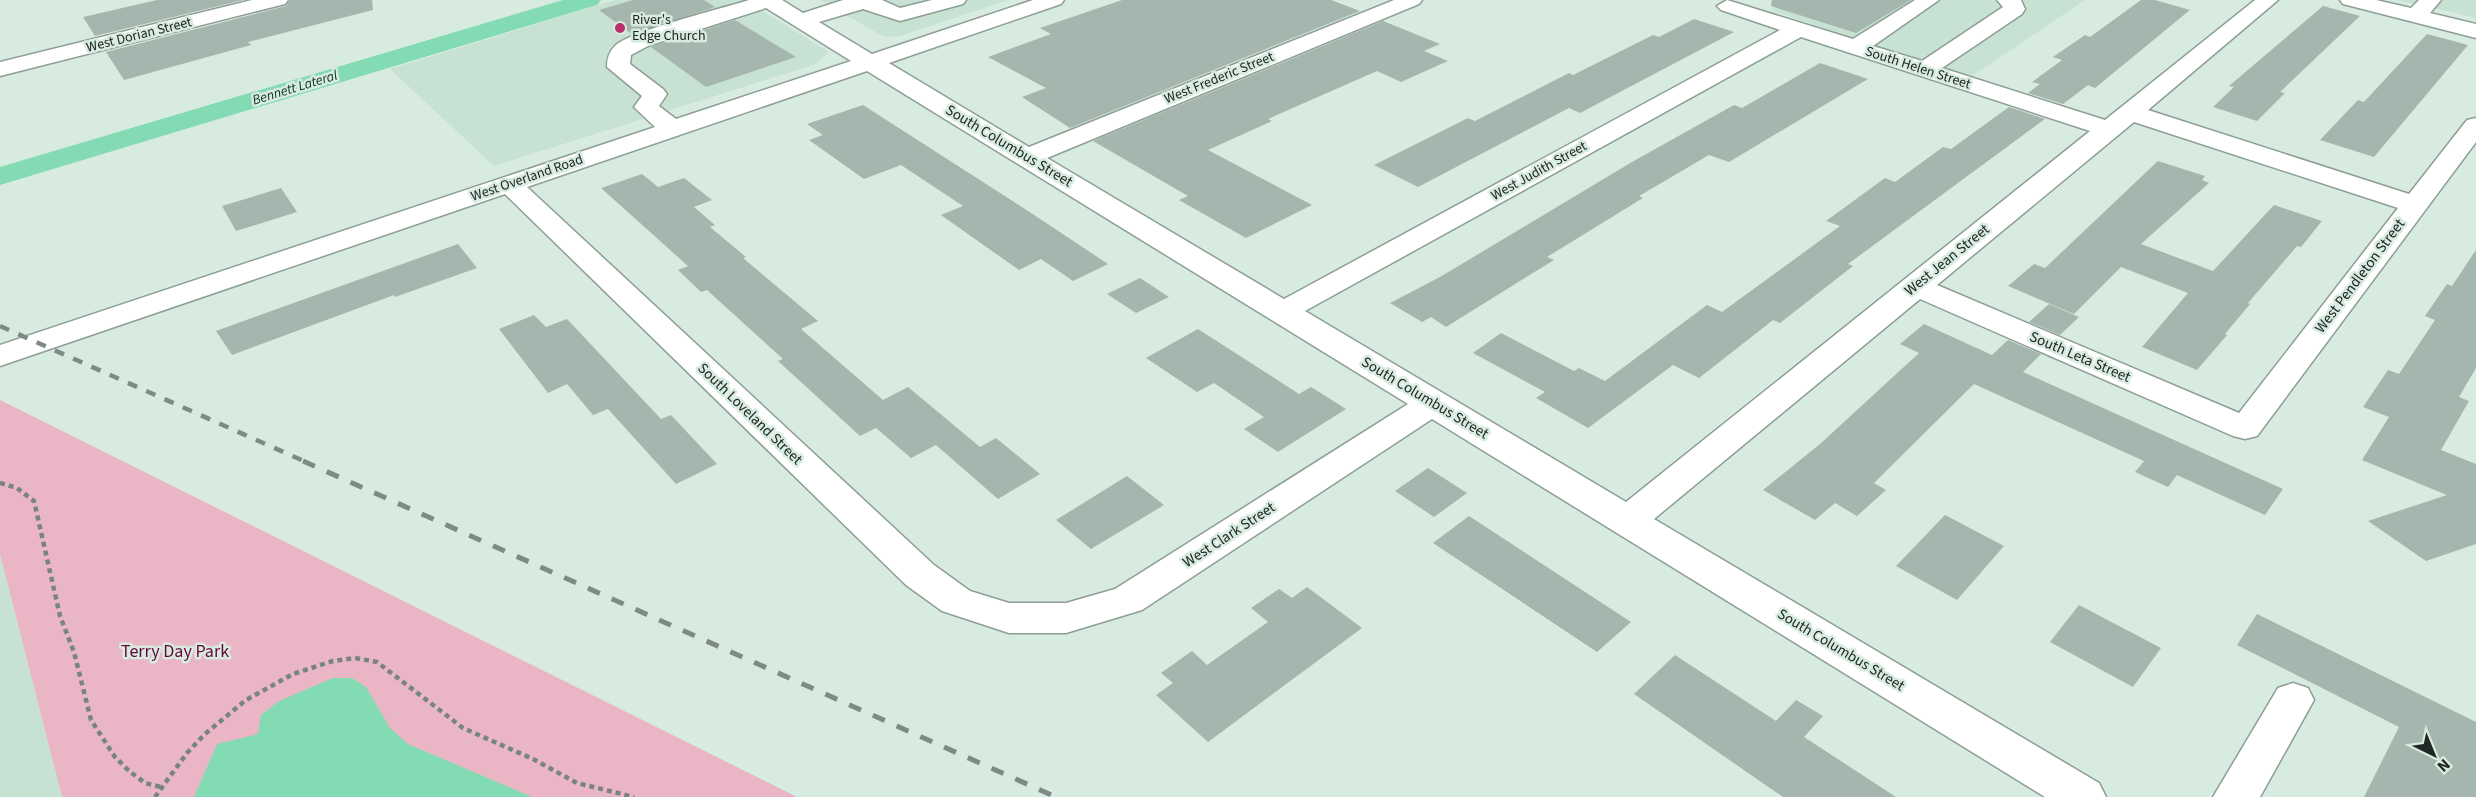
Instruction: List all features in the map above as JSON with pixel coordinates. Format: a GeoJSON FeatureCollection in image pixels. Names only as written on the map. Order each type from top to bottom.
{"type":"FeatureCollection","features":[{"type":"Feature","properties":{"kind":"street","name":"West Dorian Street"},"geometry":{"type":"LineString","coordinates":[[0,69],[278,0]]}},
{"type":"Feature","properties":{"kind":"street"},"geometry":{"type":"LineString","coordinates":[[673,129],[646,107],[655,94],[619,67],[617,59],[622,50],[640,41],[767,0]]}},
{"type":"Feature","properties":{"kind":"street","name":"South Columbus Street"},"geometry":{"type":"LineString","coordinates":[[767,0],[2083,797]]}},
{"type":"Feature","properties":{"kind":"street"},"geometry":{"type":"LineString","coordinates":[[801,21],[858,3],[872,3],[892,14],[900,15],[956,0]]}},
{"type":"Feature","properties":{"kind":"street"},"geometry":{"type":"LineString","coordinates":[[989,0],[1014,14]]}},
{"type":"Feature","properties":{"kind":"street","name":"West Frederic Street"},"geometry":{"type":"LineString","coordinates":[[1027,157],[1412,0]]}},
{"type":"Feature","properties":{"kind":"street"},"geometry":{"type":"LineString","coordinates":[[1854,48],[1929,0]]}},
{"type":"Feature","properties":{"kind":"street"},"geometry":{"type":"LineString","coordinates":[[1924,70],[2014,9],[2013,4],[2007,0]]}},
{"type":"Feature","properties":{"kind":"street","name":"West Jean Street"},"geometry":{"type":"LineString","coordinates":[[1627,521],[2268,0]]}},
{"type":"Feature","properties":{"kind":"street"},"geometry":{"type":"LineString","coordinates":[[2350,0],[2476,31]]}},
{"type":"Feature","properties":{"kind":"street"},"geometry":{"type":"LineString","coordinates":[[2416,16],[2431,0]]}},
{"type":"Feature","properties":{"kind":"street","name":"West Overland Road"},"geometry":{"type":"LineString","coordinates":[[0,356],[1014,14],[1043,2]]}},
{"type":"Feature","properties":{"kind":"street","name":"South Helen Street"},"geometry":{"type":"LineString","coordinates":[[1735,3],[1797,30],[1924,70],[2118,120],[2415,205]]}},
{"type":"Feature","properties":{"kind":"street","name":"West Judith Street"},"geometry":{"type":"LineString","coordinates":[[1281,312],[1797,30]]}},
{"type":"Feature","properties":{"kind":"street","name":"West Pendleton Street"},"geometry":{"type":"LineString","coordinates":[[2245,428],[2476,125]]}},
{"type":"Feature","properties":{"kind":"street","name":"South Loveland Street"},"geometry":{"type":"LineString","coordinates":[[509,184],[920,575],[956,601],[1008,618]]}},
{"type":"Feature","properties":{"kind":"street","name":"South Leta Street"},"geometry":{"type":"LineString","coordinates":[[1915,286],[2245,428]]}},
{"type":"Feature","properties":{"kind":"street","name":"West Clark Street"},"geometry":{"type":"LineString","coordinates":[[1008,618],[1066,618],[1128,600],[1433,403]]}},
{"type":"Feature","properties":{"kind":"street"},"geometry":{"type":"LineString","coordinates":[[2236,797],[2293,700]]}},
{"type":"Feature","properties":{"kind":"path"},"geometry":{"type":"LineString","coordinates":[[0,483],[17,488],[34,501],[60,616],[74,652],[91,720],[115,757],[129,771],[145,783],[161,787]]}},
{"type":"Feature","properties":{"kind":"path"},"geometry":{"type":"LineString","coordinates":[[154,797],[185,753],[214,723],[243,702],[307,669],[348,658],[367,658],[377,662],[463,728],[533,759],[577,783],[634,797]]}},
{"type":"Feature","properties":{"kind":"shaded area"},"geometry":{"type":"Polygon","coordinates":[[[615,0],[745,0],[829,52],[816,64],[494,166],[390,69],[615,0]]]}},
{"type":"Feature","properties":{"kind":"shaded area"},"geometry":{"type":"Polygon","coordinates":[[[820,0],[1008,0],[900,36],[884,37],[820,0]]]}},
{"type":"Feature","properties":{"kind":"shaded area"},"geometry":{"type":"Polygon","coordinates":[[[1790,0],[2085,0],[1969,78],[1771,10],[1790,0]]]}},
{"type":"Feature","properties":{"kind":"shaded area"},"geometry":{"type":"Polygon","coordinates":[[[2396,0],[2476,0],[2476,18],[2452,12],[2396,0]]]}},
{"type":"Feature","properties":{"kind":"shaded area"},"geometry":{"type":"Polygon","coordinates":[[[0,554],[62,797],[0,797],[0,554]]]}},
{"type":"Feature","properties":{"kind":"shaded area"},"geometry":{"type":"Polygon","coordinates":[[[333,678],[352,678],[366,687],[390,728],[408,744],[532,797],[194,797],[217,744],[258,734],[261,715],[279,701],[333,678]]]}},
{"type":"Feature","properties":{"kind":"green space","name":"Terry Day Park"},"geometry":{"type":"Polygon","coordinates":[[[0,400],[797,797],[62,797],[0,554],[0,400]]]}},
{"type":"Feature","properties":{"kind":"building"},"geometry":{"type":"Polygon","coordinates":[[[157,0],[243,0],[95,36],[83,17],[157,0]]]}},
{"type":"Feature","properties":{"kind":"building"},"geometry":{"type":"Polygon","coordinates":[[[290,0],[372,0],[373,10],[248,42],[251,45],[124,80],[106,52],[286,6],[290,0]]]}},
{"type":"Feature","properties":{"kind":"building"},"geometry":{"type":"Polygon","coordinates":[[[633,0],[704,0],[715,7],[632,34],[599,10],[633,0]]]}},
{"type":"Feature","properties":{"kind":"building"},"geometry":{"type":"Polygon","coordinates":[[[1122,0],[1331,0],[1360,11],[1070,128],[1022,97],[1046,88],[988,57],[1051,34],[1040,28],[1122,0]]]}},
{"type":"Feature","properties":{"kind":"building"},"geometry":{"type":"Polygon","coordinates":[[[1772,0],[1911,0],[1856,33],[1771,6],[1772,0]]]}},
{"type":"Feature","properties":{"kind":"building"},"geometry":{"type":"Polygon","coordinates":[[[2141,0],[2155,0],[2190,10],[2095,88],[2088,85],[2063,104],[2028,93],[2040,84],[2032,82],[2062,60],[2053,57],[2085,35],[2090,37],[2141,0]]]}},
{"type":"Feature","properties":{"kind":"building"},"geometry":{"type":"Polygon","coordinates":[[[2323,6],[2360,16],[2280,92],[2285,93],[2257,121],[2213,107],[2234,87],[2229,86],[2323,6]]]}},
{"type":"Feature","properties":{"kind":"building"},"geometry":{"type":"Polygon","coordinates":[[[1694,19],[1734,32],[1580,113],[1569,108],[1418,187],[1374,165],[1468,118],[1475,121],[1569,73],[1573,75],[1653,35],[1659,37],[1694,19]]]}},
{"type":"Feature","properties":{"kind":"building"},"geometry":{"type":"Polygon","coordinates":[[[735,20],[796,57],[706,87],[651,47],[735,20]]]}},
{"type":"Feature","properties":{"kind":"building"},"geometry":{"type":"Polygon","coordinates":[[[1383,21],[1440,44],[1424,51],[1448,61],[1401,82],[1377,71],[1268,119],[1272,121],[1208,150],[1312,205],[1246,238],[1179,200],[1188,196],[1093,141],[1383,21]]]}},
{"type":"Feature","properties":{"kind":"building"},"geometry":{"type":"Polygon","coordinates":[[[2427,34],[2468,45],[2374,157],[2320,140],[2358,100],[2364,102],[2427,34]]]}},
{"type":"Feature","properties":{"kind":"building"},"geometry":{"type":"Polygon","coordinates":[[[1820,63],[1868,79],[1729,162],[1709,155],[1639,196],[1643,198],[1547,257],[1554,260],[1446,327],[1431,317],[1422,322],[1390,303],[1440,277],[1632,162],[1734,105],[1742,108],[1820,63]]]}},
{"type":"Feature","properties":{"kind":"building"},"geometry":{"type":"Polygon","coordinates":[[[863,105],[1108,264],[1073,281],[1041,259],[1019,270],[941,215],[963,206],[901,165],[864,179],[809,140],[823,135],[807,124],[863,105]]]}},
{"type":"Feature","properties":{"kind":"building"},"geometry":{"type":"Polygon","coordinates":[[[2009,107],[2045,119],[1848,264],[1853,266],[1780,323],[1773,320],[1699,378],[1673,365],[1588,428],[1536,398],[1545,392],[1473,353],[1501,333],[1574,371],[1579,368],[1605,381],[1707,305],[1722,312],[1840,226],[1826,221],[1885,178],[1895,182],[1943,147],[1951,149],[2009,107]]]}},
{"type":"Feature","properties":{"kind":"building"},"geometry":{"type":"Polygon","coordinates":[[[2158,161],[2205,176],[2202,180],[2209,183],[2141,244],[2213,271],[2274,205],[2322,221],[2301,247],[2297,246],[2248,303],[2250,304],[2225,334],[2227,335],[2197,370],[2142,347],[2188,293],[2121,267],[2074,314],[2008,286],[2034,264],[2045,268],[2158,161]]]}},
{"type":"Feature","properties":{"kind":"building"},"geometry":{"type":"Polygon","coordinates":[[[642,174],[658,187],[684,178],[712,200],[694,207],[715,225],[710,227],[746,257],[743,258],[818,321],[801,329],[883,400],[908,387],[980,447],[996,438],[1040,474],[998,499],[936,445],[911,458],[876,428],[860,436],[778,361],[783,359],[707,290],[701,292],[678,270],[688,266],[601,188],[642,174]]]}},
{"type":"Feature","properties":{"kind":"building"},"geometry":{"type":"Polygon","coordinates":[[[281,188],[297,212],[236,231],[222,206],[281,188]]]}},
{"type":"Feature","properties":{"kind":"building"},"geometry":{"type":"Polygon","coordinates":[[[458,244],[477,268],[395,297],[394,295],[232,355],[216,331],[458,244]]]}},
{"type":"Feature","properties":{"kind":"building"},"geometry":{"type":"Polygon","coordinates":[[[2476,250],[2476,368],[2459,397],[2469,401],[2441,450],[2476,464],[2476,544],[2426,561],[2368,521],[2447,495],[2362,460],[2389,417],[2363,407],[2388,370],[2399,374],[2435,320],[2425,316],[2447,284],[2452,286],[2476,250]]]}},
{"type":"Feature","properties":{"kind":"building"},"geometry":{"type":"Polygon","coordinates":[[[1140,278],[1169,297],[1136,313],[1107,294],[1140,278]]]}},
{"type":"Feature","properties":{"kind":"building"},"geometry":{"type":"Polygon","coordinates":[[[2049,304],[2079,317],[2060,335],[2029,322],[2049,304]]]}},
{"type":"Feature","properties":{"kind":"building"},"geometry":{"type":"Polygon","coordinates":[[[534,315],[546,327],[567,319],[661,419],[671,415],[717,464],[676,484],[608,409],[593,415],[567,384],[548,393],[499,329],[534,315]]]}},
{"type":"Feature","properties":{"kind":"building"},"geometry":{"type":"Polygon","coordinates":[[[1924,324],[1992,355],[2008,340],[2041,354],[2023,372],[2283,489],[2265,515],[2177,475],[2168,487],[2135,472],[2144,461],[1974,384],[1874,483],[1886,490],[1857,516],[1835,503],[1815,520],[1763,490],[1820,444],[1919,353],[1900,344],[1924,324]]]}},
{"type":"Feature","properties":{"kind":"building"},"geometry":{"type":"Polygon","coordinates":[[[1198,329],[1299,394],[1311,387],[1346,409],[1278,452],[1244,429],[1264,417],[1214,383],[1197,392],[1146,358],[1198,329]]]}},
{"type":"Feature","properties":{"kind":"building"},"geometry":{"type":"Polygon","coordinates":[[[1428,468],[1467,493],[1434,517],[1395,491],[1428,468]]]}},
{"type":"Feature","properties":{"kind":"building"},"geometry":{"type":"Polygon","coordinates":[[[1127,476],[1164,505],[1091,549],[1056,520],[1127,476]]]}},
{"type":"Feature","properties":{"kind":"building"},"geometry":{"type":"Polygon","coordinates":[[[1945,515],[2004,546],[1957,600],[1896,566],[1945,515]]]}},
{"type":"Feature","properties":{"kind":"building"},"geometry":{"type":"Polygon","coordinates":[[[1469,516],[1631,622],[1597,652],[1433,543],[1469,516]]]}},
{"type":"Feature","properties":{"kind":"building"},"geometry":{"type":"Polygon","coordinates":[[[1307,587],[1362,628],[1208,742],[1156,695],[1173,683],[1161,673],[1192,651],[1207,665],[1268,622],[1251,608],[1279,589],[1292,598],[1307,587]]]}},
{"type":"Feature","properties":{"kind":"building"},"geometry":{"type":"Polygon","coordinates":[[[2079,605],[2161,648],[2133,687],[2050,642],[2079,605]]]}},
{"type":"Feature","properties":{"kind":"building"},"geometry":{"type":"Polygon","coordinates":[[[2257,614],[2476,722],[2476,797],[2364,797],[2399,727],[2237,645],[2257,614]]]}},
{"type":"Feature","properties":{"kind":"building"},"geometry":{"type":"Polygon","coordinates":[[[1675,655],[1776,721],[1796,700],[1823,716],[1804,737],[1896,797],[1783,797],[1634,694],[1675,655]]]}},
{"type":"Feature","properties":{"kind":"waterway","name":"Bennett Lateral"},"geometry":{"type":"LineString","coordinates":[[0,176],[589,0]]}},
{"type":"Feature","properties":{"kind":"railway"},"geometry":{"type":"LineString","coordinates":[[0,326],[306,462]]}},
{"type":"Feature","properties":{"kind":"railway"},"geometry":{"type":"LineString","coordinates":[[303,461],[1056,797]]}},
{"type":"Feature","properties":{"kind":"place","name":"River's Edge Church"},"geometry":{"type":"Point","coordinates":[620,28]}}]}
